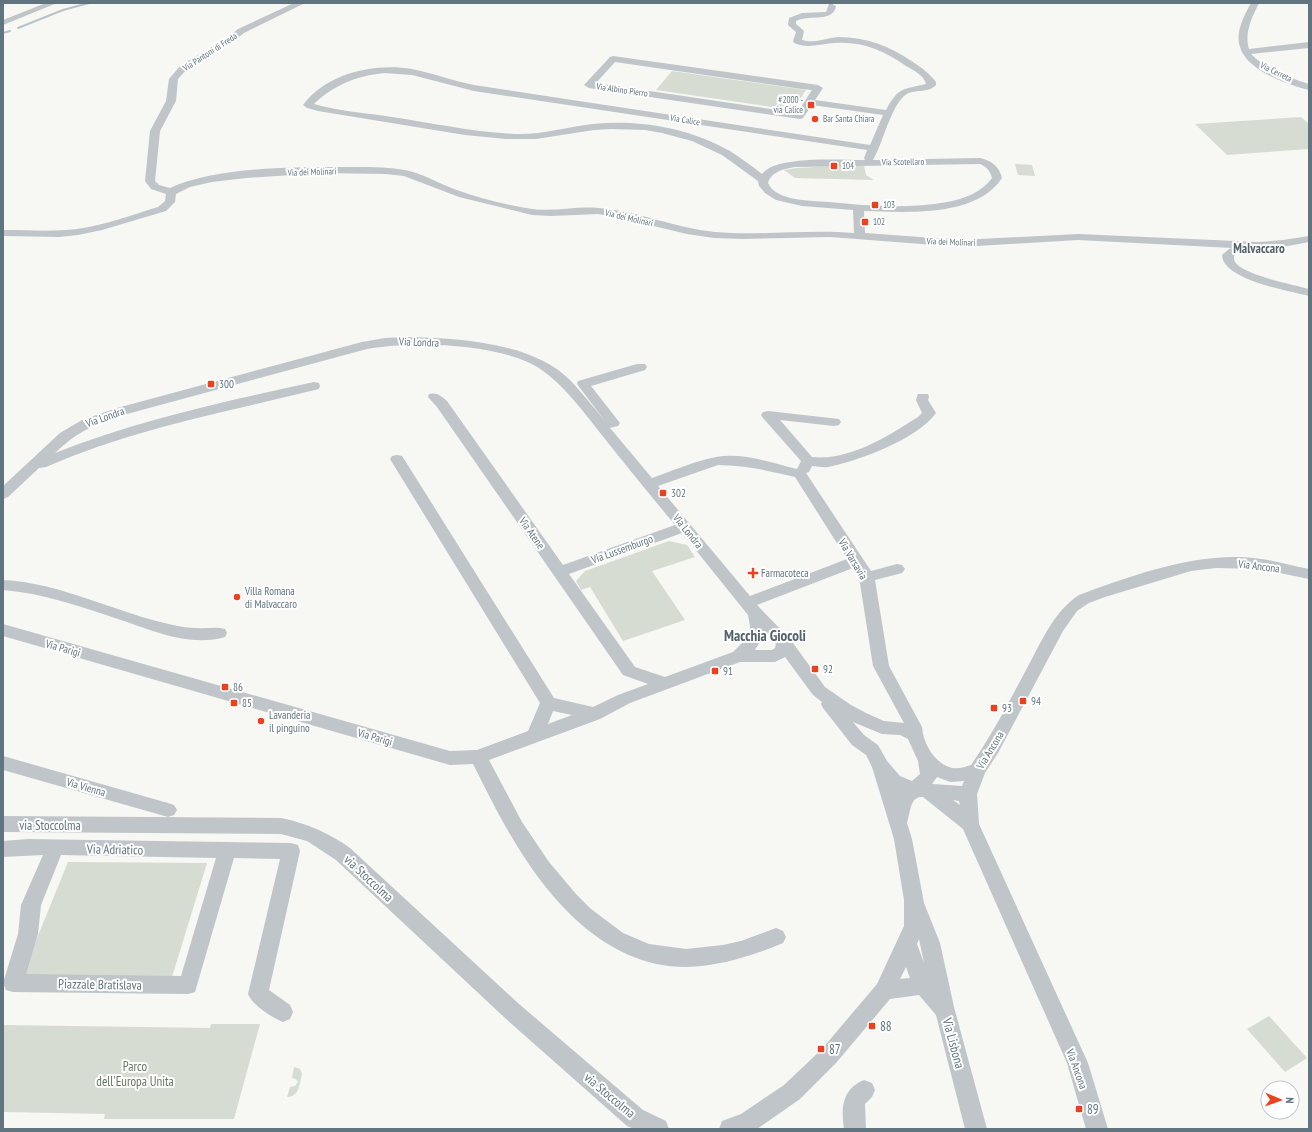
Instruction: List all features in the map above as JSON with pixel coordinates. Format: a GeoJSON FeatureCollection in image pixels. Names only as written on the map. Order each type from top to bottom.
{"type":"FeatureCollection","features":[{"type":"Feature","properties":{"kind":"street"},"geometry":{"type":"LineString","coordinates":[[3,23],[53,3]]}},
{"type":"Feature","properties":{"kind":"street","name":"Via Pantoni di Freda"},"geometry":{"type":"LineString","coordinates":[[171,192],[155,187],[150,181],[155,131],[171,101],[174,79],[184,68],[226,43],[241,31],[301,3]]}},
{"type":"Feature","properties":{"kind":"street"},"geometry":{"type":"LineString","coordinates":[[1255,3],[1248,16],[1245,28],[1243,45],[1246,52],[1309,45]]}},
{"type":"Feature","properties":{"kind":"street"},"geometry":{"type":"LineString","coordinates":[[832,6],[831,12],[828,14],[802,15],[792,20],[792,25],[800,31],[797,41],[810,44],[841,40],[879,45],[891,50],[926,75],[931,82],[931,85],[928,87],[910,89],[901,93],[889,113],[872,148],[867,163]]}},
{"type":"Feature","properties":{"kind":"street","name":"Via Cerreta"},"geometry":{"type":"LineString","coordinates":[[1246,52],[1255,62],[1270,72],[1309,86]]}},
{"type":"Feature","properties":{"kind":"street","name":"Via Albino Pierro"},"geometry":{"type":"LineString","coordinates":[[613,59],[818,88],[809,102],[800,116],[589,84],[613,59]]}},
{"type":"Feature","properties":{"kind":"street","name":"Via Calice"},"geometry":{"type":"LineString","coordinates":[[763,180],[727,154],[701,141],[675,132],[654,128],[634,126],[594,127],[548,135],[517,137],[476,133],[318,108],[308,104],[332,85],[343,79],[358,74],[379,70],[413,72],[460,85],[498,92],[872,148]]}},
{"type":"Feature","properties":{"kind":"street"},"geometry":{"type":"LineString","coordinates":[[809,102],[889,113]]}},
{"type":"Feature","properties":{"kind":"street"},"geometry":{"type":"LineString","coordinates":[[788,135],[800,116]]}},
{"type":"Feature","properties":{"kind":"street","name":"Via Scotellaro"},"geometry":{"type":"LineString","coordinates":[[980,161],[990,164],[996,171],[997,178],[986,191],[959,202],[918,207],[858,207],[807,204],[783,199],[768,192],[764,187],[763,180],[768,172],[787,166],[867,163],[980,161]]}},
{"type":"Feature","properties":{"kind":"street","name":"Via dei Molinari"},"geometry":{"type":"LineString","coordinates":[[171,192],[176,187],[186,183],[226,176],[302,171],[392,171],[414,176],[465,196],[541,213],[594,210],[675,229],[716,235],[806,234],[860,236],[952,243],[1077,237],[1254,246]]}},
{"type":"Feature","properties":{"kind":"street"},"geometry":{"type":"LineString","coordinates":[[3,233],[59,234],[98,228],[162,209],[170,202],[171,192]]}},
{"type":"Feature","properties":{"kind":"street"},"geometry":{"type":"LineString","coordinates":[[858,207],[860,236]]}},
{"type":"Feature","properties":{"kind":"street"},"geometry":{"type":"LineString","coordinates":[[1309,239],[1287,244],[1254,246],[1233,251],[1228,255],[1229,263],[1234,268],[1251,277],[1309,293]]}},
{"type":"Feature","properties":{"kind":"street","name":"Via Londra"},"geometry":{"type":"LineString","coordinates":[[4,492],[65,436],[103,416],[366,345],[393,341],[463,345],[492,349],[538,363],[566,384],[751,608],[773,651]]}},
{"type":"Feature","properties":{"kind":"street"},"geometry":{"type":"LineString","coordinates":[[603,427],[613,423],[583,384],[641,367]]}},
{"type":"Feature","properties":{"kind":"street"},"geometry":{"type":"LineString","coordinates":[[29,469],[66,452],[144,427],[263,396],[314,386]]}},
{"type":"Feature","properties":{"kind":"street"},"geometry":{"type":"LineString","coordinates":[[834,422],[768,415],[808,461],[826,463],[867,451],[886,443],[923,420],[929,413],[922,400],[923,396]]}},
{"type":"Feature","properties":{"kind":"street","name":"Via Atene"},"geometry":{"type":"LineString","coordinates":[[434,397],[442,404],[629,671]]}},
{"type":"Feature","properties":{"kind":"street"},"geometry":{"type":"LineString","coordinates":[[397,459],[548,703],[594,714]]}},
{"type":"Feature","properties":{"kind":"street"},"geometry":{"type":"LineString","coordinates":[[649,484],[717,461],[738,461],[760,464],[800,474],[808,461]]}},
{"type":"Feature","properties":{"kind":"street","name":"Via Varsavia"},"geometry":{"type":"LineString","coordinates":[[800,474],[867,577],[881,666],[899,697]]}},
{"type":"Feature","properties":{"kind":"street","name":"Via Lussemburgo"},"geometry":{"type":"LineString","coordinates":[[559,572],[685,527]]}},
{"type":"Feature","properties":{"kind":"street"},"geometry":{"type":"LineString","coordinates":[[739,656],[751,646],[758,630],[751,608],[856,561]]}},
{"type":"Feature","properties":{"kind":"street","name":"Via Ancona"},"geometry":{"type":"LineString","coordinates":[[1097,1129],[1077,1063],[970,824],[968,794],[976,771],[992,748],[1057,628],[1072,607],[1084,599],[1100,592],[1173,570],[1216,563],[1260,564],[1309,574]]}},
{"type":"Feature","properties":{"kind":"street"},"geometry":{"type":"LineString","coordinates":[[867,577],[897,569]]}},
{"type":"Feature","properties":{"kind":"street"},"geometry":{"type":"LineString","coordinates":[[3,585],[21,586],[59,595],[174,631],[198,634],[218,633]]}},
{"type":"Feature","properties":{"kind":"street","name":"Via Parigi"},"geometry":{"type":"LineString","coordinates":[[3,630],[450,758],[478,757],[594,714],[624,699],[664,683],[739,656]]}},
{"type":"Feature","properties":{"kind":"street"},"geometry":{"type":"LineString","coordinates":[[755,638],[773,651],[802,666],[819,691],[850,730],[872,750],[881,766],[894,782],[904,787],[922,790],[968,794]]}},
{"type":"Feature","properties":{"kind":"street"},"geometry":{"type":"LineString","coordinates":[[739,656],[773,651]]}},
{"type":"Feature","properties":{"kind":"street"},"geometry":{"type":"LineString","coordinates":[[624,699],[629,671],[664,683]]}},
{"type":"Feature","properties":{"kind":"street"},"geometry":{"type":"LineString","coordinates":[[819,691],[845,710],[882,727],[901,729],[914,734]]}},
{"type":"Feature","properties":{"kind":"street"},"geometry":{"type":"LineString","coordinates":[[872,750],[876,734],[882,727],[892,722],[898,709],[899,697]]}},
{"type":"Feature","properties":{"kind":"street"},"geometry":{"type":"LineString","coordinates":[[899,697],[914,727],[914,734],[927,760],[929,776],[922,790],[907,795],[902,806],[899,822]]}},
{"type":"Feature","properties":{"kind":"street"},"geometry":{"type":"LineString","coordinates":[[536,736],[548,703]]}},
{"type":"Feature","properties":{"kind":"street"},"geometry":{"type":"LineString","coordinates":[[478,757],[521,837],[563,894],[591,920],[618,940],[632,948],[651,953],[696,957],[714,956],[736,952],[776,937]]}},
{"type":"Feature","properties":{"kind":"street"},"geometry":{"type":"LineString","coordinates":[[927,760],[968,794]]}},
{"type":"Feature","properties":{"kind":"street","name":"Via Vienna"},"geometry":{"type":"LineString","coordinates":[[3,763],[168,810]]}},
{"type":"Feature","properties":{"kind":"street"},"geometry":{"type":"LineString","coordinates":[[881,766],[899,822],[914,900],[930,943],[945,1010]]}},
{"type":"Feature","properties":{"kind":"street"},"geometry":{"type":"LineString","coordinates":[[942,773],[962,775],[976,771]]}},
{"type":"Feature","properties":{"kind":"street"},"geometry":{"type":"LineString","coordinates":[[922,790],[948,806],[970,824]]}},
{"type":"Feature","properties":{"kind":"street","name":"via Stoccolma"},"geometry":{"type":"LineString","coordinates":[[3,824],[281,826],[296,828],[312,834],[329,843],[343,854],[512,1011],[635,1118],[658,1129]]}},
{"type":"Feature","properties":{"kind":"street","name":"Via Adriatico"},"geometry":{"type":"LineString","coordinates":[[3,850],[54,848],[291,851],[258,994],[283,1012]]}},
{"type":"Feature","properties":{"kind":"street","name":"Piazzale Bratislava"},"geometry":{"type":"LineString","coordinates":[[54,848],[31,905],[28,934],[13,983],[188,985],[227,850]]}},
{"type":"Feature","properties":{"kind":"street"},"geometry":{"type":"LineString","coordinates":[[730,1129],[747,1123],[792,1092],[829,1056],[884,991],[914,926],[914,900]]}},
{"type":"Feature","properties":{"kind":"street","name":"Via Lisbona"},"geometry":{"type":"LineString","coordinates":[[907,944],[922,985],[945,1010],[976,1129]]}},
{"type":"Feature","properties":{"kind":"street"},"geometry":{"type":"LineString","coordinates":[[884,991],[922,985]]}},
{"type":"Feature","properties":{"kind":"street"},"geometry":{"type":"LineString","coordinates":[[854,1120],[854,1101],[864,1090]]}},
{"type":"Feature","properties":{"kind":"green space"},"geometry":{"type":"Polygon","coordinates":[[[672,71],[806,90],[793,110],[656,90],[672,71]]]}},
{"type":"Feature","properties":{"kind":"green space"},"geometry":{"type":"Polygon","coordinates":[[[1301,117],[1309,124],[1309,149],[1227,155],[1195,124],[1301,117]]]}},
{"type":"Feature","properties":{"kind":"green space"},"geometry":{"type":"Polygon","coordinates":[[[1015,164],[1032,165],[1035,176],[1018,175],[1015,164]]]}},
{"type":"Feature","properties":{"kind":"green space"},"geometry":{"type":"Polygon","coordinates":[[[864,166],[866,175],[874,180],[795,178],[784,170],[797,168],[864,166]]]}},
{"type":"Feature","properties":{"kind":"green space"},"geometry":{"type":"Polygon","coordinates":[[[669,541],[687,545],[695,557],[652,571],[685,620],[623,641],[590,587],[581,590],[576,581],[585,571],[669,541]]]}},
{"type":"Feature","properties":{"kind":"green space"},"geometry":{"type":"Polygon","coordinates":[[[68,862],[207,863],[172,977],[22,975],[68,862]]]}},
{"type":"Feature","properties":{"kind":"green space"},"geometry":{"type":"Polygon","coordinates":[[[1269,1016],[1307,1058],[1285,1072],[1247,1029],[1269,1016]]]}},
{"type":"Feature","properties":{"kind":"green space","name":"Parco dell'Europa Unita"},"geometry":{"type":"Polygon","coordinates":[[[211,1024],[260,1024],[234,1119],[104,1119],[105,1114],[3,1112],[3,1025],[210,1028],[211,1024]]]}},
{"type":"Feature","properties":{"kind":"green space"},"geometry":{"type":"Polygon","coordinates":[[[294,1067],[300,1069],[302,1074],[297,1092],[294,1095],[287,1097],[290,1087],[295,1086],[298,1082],[296,1079],[292,1078],[294,1067]]]}},
{"type":"Feature","properties":{"kind":"waterway"},"geometry":{"type":"LineString","coordinates":[[18,28],[63,10],[89,3]]}},
{"type":"Feature","properties":{"kind":"waterway"},"geometry":{"type":"LineString","coordinates":[[3,33],[10,31]]}},
{"type":"Feature","properties":{"kind":"place","name":"#2000 - via Calice"},"geometry":{"type":"Point","coordinates":[811,105]}},
{"type":"Feature","properties":{"kind":"place","name":"Bar Santa Chiara"},"geometry":{"type":"Point","coordinates":[815,119]}},
{"type":"Feature","properties":{"kind":"place","name":"104"},"geometry":{"type":"Point","coordinates":[834,166]}},
{"type":"Feature","properties":{"kind":"place","name":"103"},"geometry":{"type":"Point","coordinates":[875,205]}},
{"type":"Feature","properties":{"kind":"place","name":"102"},"geometry":{"type":"Point","coordinates":[865,222]}},
{"type":"Feature","properties":{"kind":"place","name":"300"},"geometry":{"type":"Point","coordinates":[211,384]}},
{"type":"Feature","properties":{"kind":"place","name":"302"},"geometry":{"type":"Point","coordinates":[663,493]}},
{"type":"Feature","properties":{"kind":"place","name":"Farmacoteca"},"geometry":{"type":"Point","coordinates":[753,573]}},
{"type":"Feature","properties":{"kind":"place","name":"Villa Romana di Malvaccaro"},"geometry":{"type":"Point","coordinates":[237,597]}},
{"type":"Feature","properties":{"kind":"place","name":"92"},"geometry":{"type":"Point","coordinates":[815,669]}},
{"type":"Feature","properties":{"kind":"place","name":"91"},"geometry":{"type":"Point","coordinates":[715,671]}},
{"type":"Feature","properties":{"kind":"place","name":"86"},"geometry":{"type":"Point","coordinates":[225,687]}},
{"type":"Feature","properties":{"kind":"place","name":"94"},"geometry":{"type":"Point","coordinates":[1023,701]}},
{"type":"Feature","properties":{"kind":"place","name":"85"},"geometry":{"type":"Point","coordinates":[234,703]}},
{"type":"Feature","properties":{"kind":"place","name":"93"},"geometry":{"type":"Point","coordinates":[994,708]}},
{"type":"Feature","properties":{"kind":"place","name":"Lavanderia il pinguino"},"geometry":{"type":"Point","coordinates":[261,721]}},
{"type":"Feature","properties":{"kind":"place","name":"88"},"geometry":{"type":"Point","coordinates":[872,1026]}},
{"type":"Feature","properties":{"kind":"place","name":"87"},"geometry":{"type":"Point","coordinates":[821,1049]}},
{"type":"Feature","properties":{"kind":"place","name":"89"},"geometry":{"type":"Point","coordinates":[1079,1109]}},
{"type":"Feature","properties":{"kind":"district","name":"Malvaccaro"},"geometry":{"type":"Point","coordinates":[1259,248]}},
{"type":"Feature","properties":{"kind":"district","name":"Macchia Giocoli"},"geometry":{"type":"Point","coordinates":[765,636]}}]}
